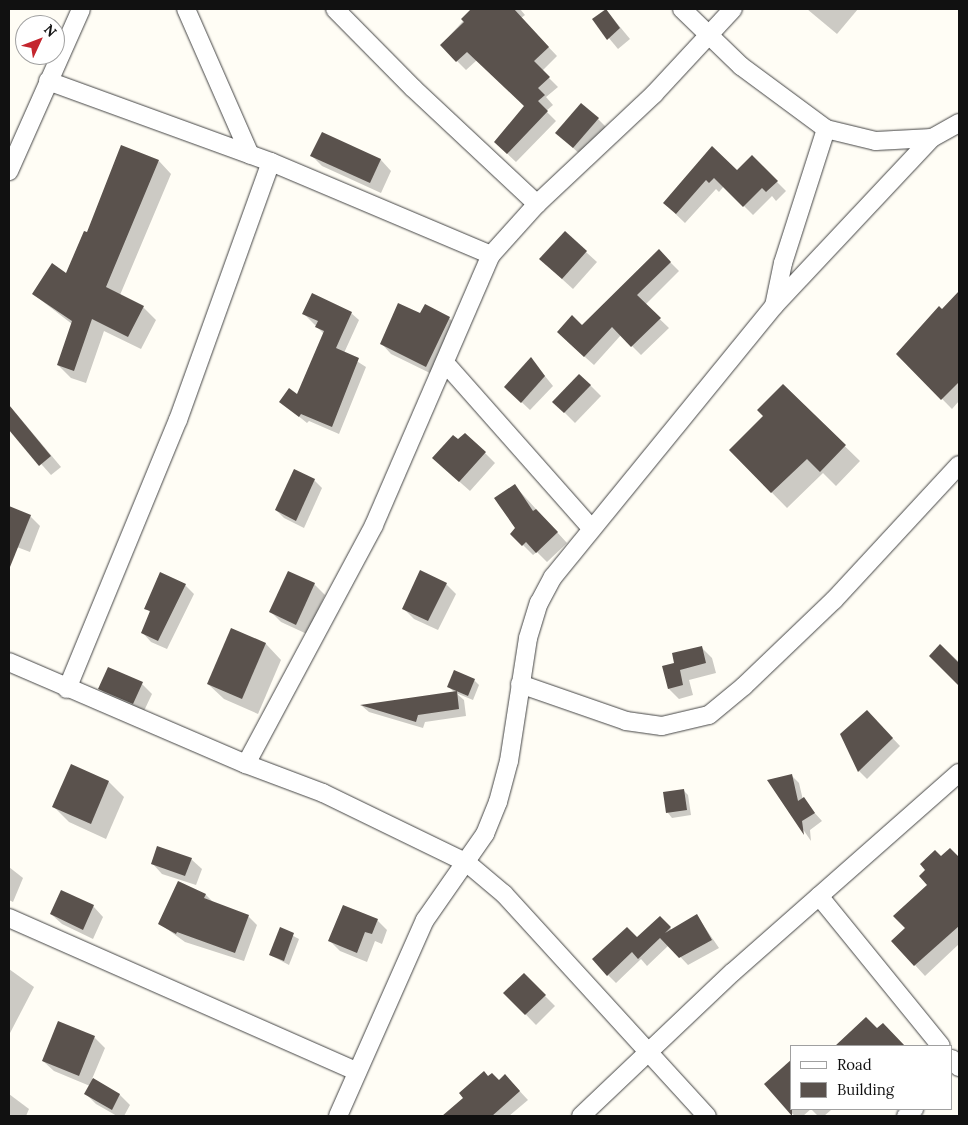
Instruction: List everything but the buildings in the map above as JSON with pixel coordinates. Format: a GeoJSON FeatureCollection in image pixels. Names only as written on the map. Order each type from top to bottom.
{"type":"FeatureCollection","features":[{"type":"Feature","properties":{"kind":"street"},"geometry":{"type":"LineString","coordinates":[[9,171],[81,9]]}},
{"type":"Feature","properties":{"kind":"street"},"geometry":{"type":"LineString","coordinates":[[186,9],[250,155]]}},
{"type":"Feature","properties":{"kind":"street"},"geometry":{"type":"LineString","coordinates":[[335,9],[413,88],[537,204]]}},
{"type":"Feature","properties":{"kind":"street"},"geometry":{"type":"LineString","coordinates":[[682,9],[761,83],[826,129],[876,141],[932,138]]}},
{"type":"Feature","properties":{"kind":"street"},"geometry":{"type":"LineString","coordinates":[[246,764],[374,525],[446,364],[492,255],[537,204],[596,151],[733,9]]}},
{"type":"Feature","properties":{"kind":"street"},"geometry":{"type":"LineString","coordinates":[[48,81],[271,162],[492,255]]}},
{"type":"Feature","properties":{"kind":"street"},"geometry":{"type":"LineString","coordinates":[[338,1116],[425,920],[485,834],[498,802],[509,762],[528,638],[539,603],[553,577],[591,528],[774,306],[932,138],[959,123]]}},
{"type":"Feature","properties":{"kind":"street"},"geometry":{"type":"LineString","coordinates":[[774,306],[783,263],[826,129]]}},
{"type":"Feature","properties":{"kind":"street"},"geometry":{"type":"LineString","coordinates":[[67,689],[178,420],[271,162]]}},
{"type":"Feature","properties":{"kind":"street"},"geometry":{"type":"LineString","coordinates":[[446,364],[591,528]]}},
{"type":"Feature","properties":{"kind":"street"},"geometry":{"type":"LineString","coordinates":[[520,684],[626,721],[662,726],[709,715],[744,686],[834,600],[959,465]]}},
{"type":"Feature","properties":{"kind":"street"},"geometry":{"type":"LineString","coordinates":[[9,662],[67,689],[246,764],[323,793],[466,863],[510,900],[646,1052],[707,1116]]}},
{"type":"Feature","properties":{"kind":"street"},"geometry":{"type":"LineString","coordinates":[[581,1116],[646,1052],[959,773]]}},
{"type":"Feature","properties":{"kind":"street"},"geometry":{"type":"LineString","coordinates":[[819,896],[940,1045]]}},
{"type":"Feature","properties":{"kind":"street"},"geometry":{"type":"LineString","coordinates":[[9,918],[356,1072]]}}]}
